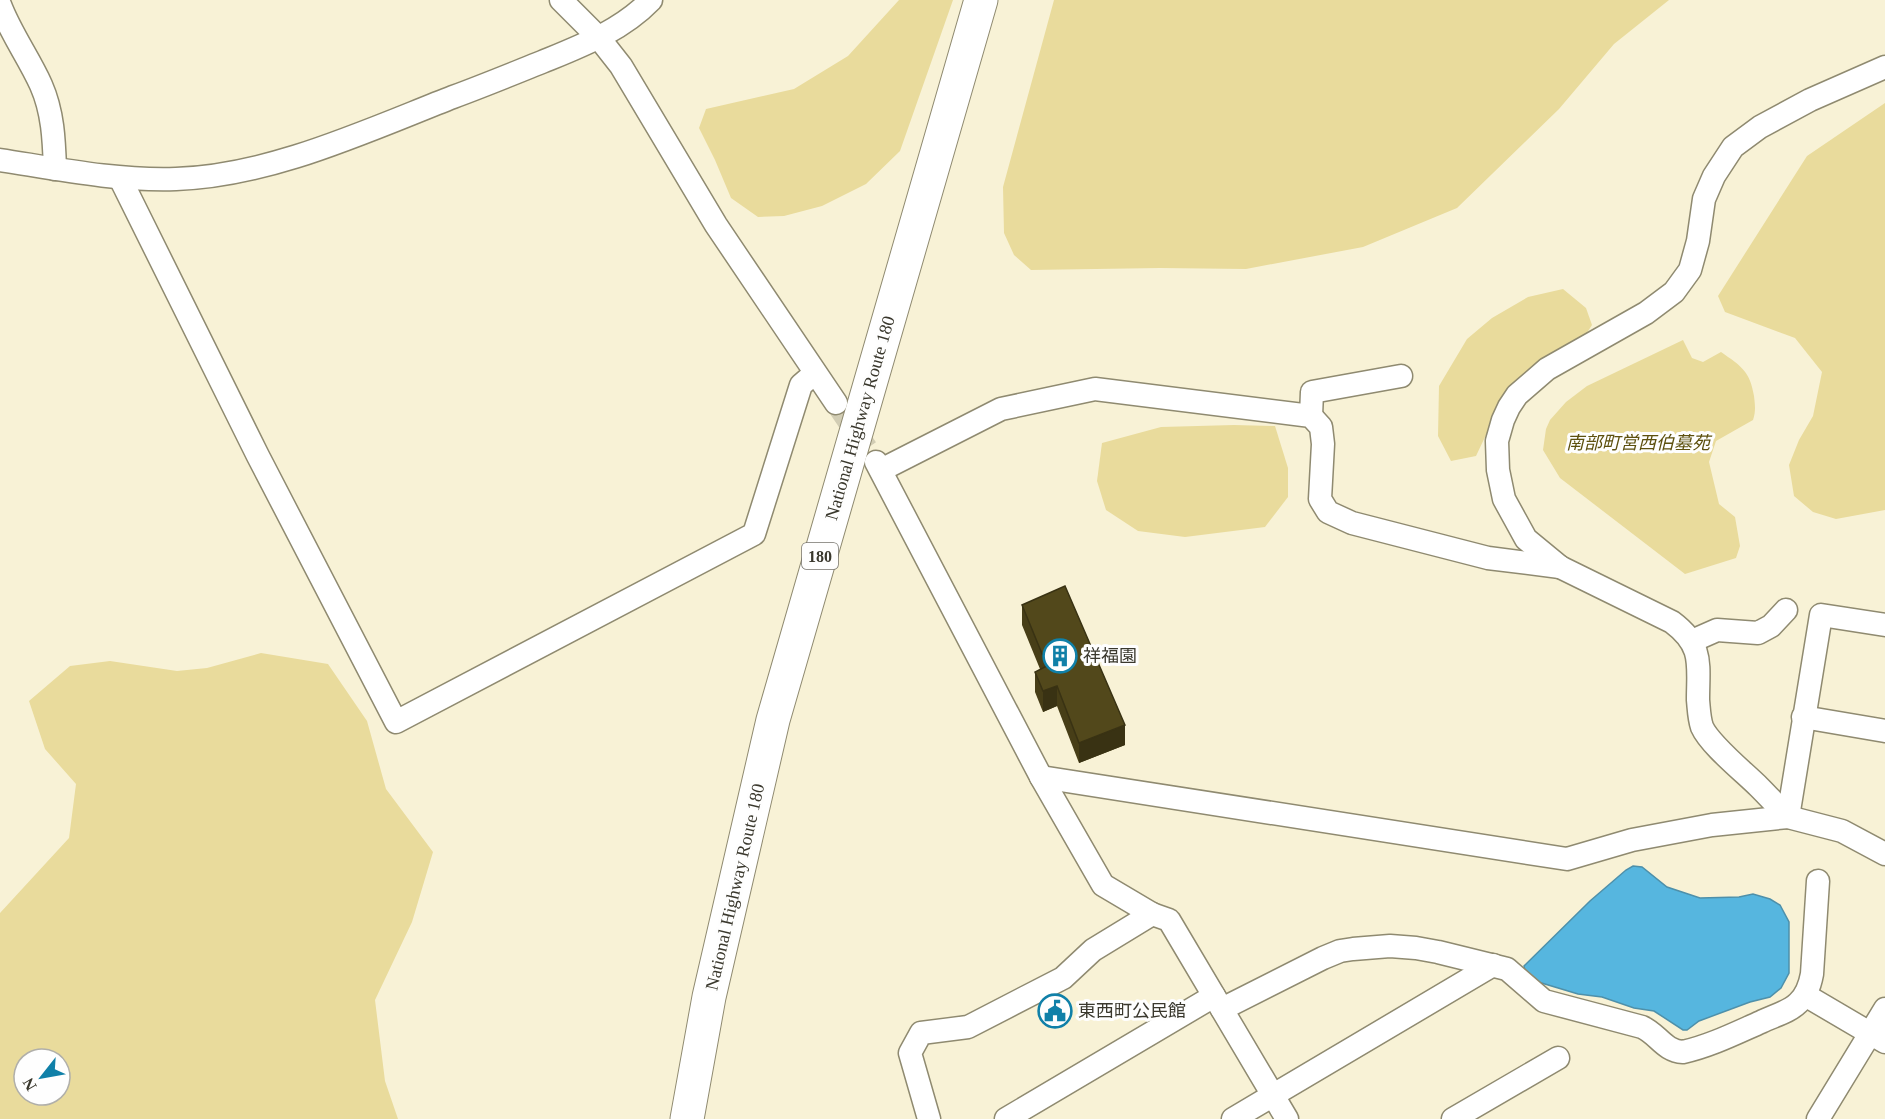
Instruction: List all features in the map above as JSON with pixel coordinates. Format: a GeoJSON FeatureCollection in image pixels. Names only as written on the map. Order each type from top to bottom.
{"type":"FeatureCollection","features":[{"type":"Feature","properties":{"kind":"highway","name":"National Highway Route 180"},"geometry":{"type":"LineString","coordinates":[[687,1119],[709,997],[773,720],[981,0]]}},
{"type":"Feature","properties":{"kind":"street"},"geometry":{"type":"LineString","coordinates":[[561,0],[599,38],[621,66],[716,225],[836,403]]}},
{"type":"Feature","properties":{"kind":"street"},"geometry":{"type":"LineString","coordinates":[[0,160],[120,178],[187,178],[233,172],[286,160],[471,91],[599,38],[638,14],[651,0]]}},
{"type":"Feature","properties":{"kind":"street"},"geometry":{"type":"LineString","coordinates":[[0,5],[7,24],[41,85],[49,109],[55,169]]}},
{"type":"Feature","properties":{"kind":"street"},"geometry":{"type":"LineString","coordinates":[[1788,817],[1710,739],[1703,729],[1699,716],[1698,655],[1692,641],[1684,631],[1672,622],[1560,567],[1526,539],[1504,499],[1498,470],[1497,441],[1509,407],[1517,395],[1547,369],[1646,313],[1674,292],[1690,270],[1698,241],[1704,199],[1714,176],[1733,147],[1761,127],[1810,100],[1885,67]]}},
{"type":"Feature","properties":{"kind":"street"},"geometry":{"type":"LineString","coordinates":[[120,178],[258,456],[396,722],[754,534],[801,385],[815,373]]}},
{"type":"Feature","properties":{"kind":"street"},"geometry":{"type":"LineString","coordinates":[[1311,416],[1312,392],[1401,375]]}},
{"type":"Feature","properties":{"kind":"street"},"geometry":{"type":"LineString","coordinates":[[1287,1119],[1169,920],[1152,914],[1103,885],[1041,777],[878,466],[1001,409],[1095,389],[1311,416],[1321,427],[1323,444],[1320,499],[1328,512],[1352,524],[1488,558],[1560,567]]}},
{"type":"Feature","properties":{"kind":"street"},"geometry":{"type":"LineString","coordinates":[[1692,641],[1717,630],[1758,633],[1771,626],[1786,610]]}},
{"type":"Feature","properties":{"kind":"street"},"geometry":{"type":"LineString","coordinates":[[1788,817],[1821,615],[1885,625]]}},
{"type":"Feature","properties":{"kind":"street"},"geometry":{"type":"LineString","coordinates":[[1803,717],[1885,732]]}},
{"type":"Feature","properties":{"kind":"street"},"geometry":{"type":"LineString","coordinates":[[1041,777],[1567,859],[1632,840],[1666,833],[1712,825],[1788,817],[1842,831],[1885,854]]}},
{"type":"Feature","properties":{"kind":"street"},"geometry":{"type":"LineString","coordinates":[[1006,1119],[1218,1002],[1323,957],[1353,949],[1390,946],[1416,948],[1507,969],[1544,1000],[1642,1026],[1675,1052],[1692,1050],[1741,1031],[1798,1004],[1810,986],[1812,974],[1818,880]]}},
{"type":"Feature","properties":{"kind":"street"},"geometry":{"type":"LineString","coordinates":[[930,1119],[910,1053],[921,1033],[968,1027],[1063,978],[1093,950],[1152,914]]}},
{"type":"Feature","properties":{"kind":"street"},"geometry":{"type":"LineString","coordinates":[[1233,1119],[1493,965]]}},
{"type":"Feature","properties":{"kind":"street"},"geometry":{"type":"LineString","coordinates":[[1804,995],[1878,1038]]}},
{"type":"Feature","properties":{"kind":"street"},"geometry":{"type":"LineString","coordinates":[[1818,1119],[1878,1038],[1885,1009]]}},
{"type":"Feature","properties":{"kind":"street"},"geometry":{"type":"LineString","coordinates":[[1453,1119],[1558,1058]]}},
{"type":"Feature","properties":{"kind":"green space"},"geometry":{"type":"Polygon","coordinates":[[[899,0],[953,0],[900,151],[866,184],[822,206],[784,216],[758,217],[731,198],[699,128],[706,109],[794,89],[848,56],[899,0]]]}},
{"type":"Feature","properties":{"kind":"green space"},"geometry":{"type":"Polygon","coordinates":[[[1054,0],[1669,0],[1614,44],[1559,109],[1457,208],[1363,247],[1246,269],[1031,270],[1014,255],[1004,233],[1003,187],[1054,0]]]}},
{"type":"Feature","properties":{"kind":"green space"},"geometry":{"type":"Polygon","coordinates":[[[1885,103],[1885,510],[1836,519],[1813,512],[1794,496],[1789,465],[1799,440],[1813,416],[1822,372],[1795,338],[1725,312],[1718,296],[1807,156],[1885,103]]]}},
{"type":"Feature","properties":{"kind":"green space"},"geometry":{"type":"Polygon","coordinates":[[[1563,289],[1586,308],[1592,325],[1581,342],[1494,418],[1476,456],[1451,461],[1438,436],[1439,386],[1467,339],[1492,318],[1528,297],[1563,289]]]}},
{"type":"Feature","properties":{"kind":"green space","name":"南部町営西伯墓苑"},"geometry":{"type":"Polygon","coordinates":[[[1683,340],[1692,358],[1703,362],[1721,352],[1739,365],[1750,381],[1755,408],[1753,420],[1716,441],[1709,462],[1719,504],[1735,517],[1740,546],[1736,558],[1685,574],[1560,478],[1543,450],[1546,429],[1550,420],[1566,402],[1587,386],[1683,340]]]}},
{"type":"Feature","properties":{"kind":"green space"},"geometry":{"type":"Polygon","coordinates":[[[1275,426],[1288,468],[1288,497],[1265,527],[1185,537],[1138,531],[1106,510],[1097,481],[1102,443],[1161,427],[1275,426]]]}},
{"type":"Feature","properties":{"kind":"green space"},"geometry":{"type":"Polygon","coordinates":[[[261,653],[328,664],[367,721],[386,789],[433,852],[412,922],[375,1000],[385,1081],[398,1119],[0,1119],[0,913],[69,838],[76,784],[45,749],[29,701],[70,666],[110,661],[177,671],[207,668],[261,653]]]}},
{"type":"Feature","properties":{"kind":"water"},"geometry":{"type":"Polygon","coordinates":[[[1633,866],[1642,867],[1667,887],[1700,898],[1739,897],[1753,894],[1780,905],[1789,922],[1789,973],[1781,988],[1770,997],[1699,1021],[1687,1030],[1683,1030],[1654,1011],[1634,1008],[1602,997],[1578,994],[1535,981],[1525,971],[1524,966],[1590,901],[1633,866]]]}},
{"type":"Feature","properties":{"kind":"building","name":"祥福園"},"geometry":{"type":"Polygon","coordinates":[[[1065,586],[1125,725],[1079,743],[1057,686],[1043,691],[1035,672],[1047,666],[1022,605],[1065,586]]]}},
{"type":"Feature","properties":{"kind":"tunnel"},"geometry":{"type":"LineString","coordinates":[[836,403],[876,462]]}},
{"type":"Feature","properties":{"kind":"place","name":"祥福園"},"geometry":{"type":"Point","coordinates":[1060,656]}},
{"type":"Feature","properties":{"kind":"place","name":"東西町公民館"},"geometry":{"type":"Point","coordinates":[1055,1011]}}]}
